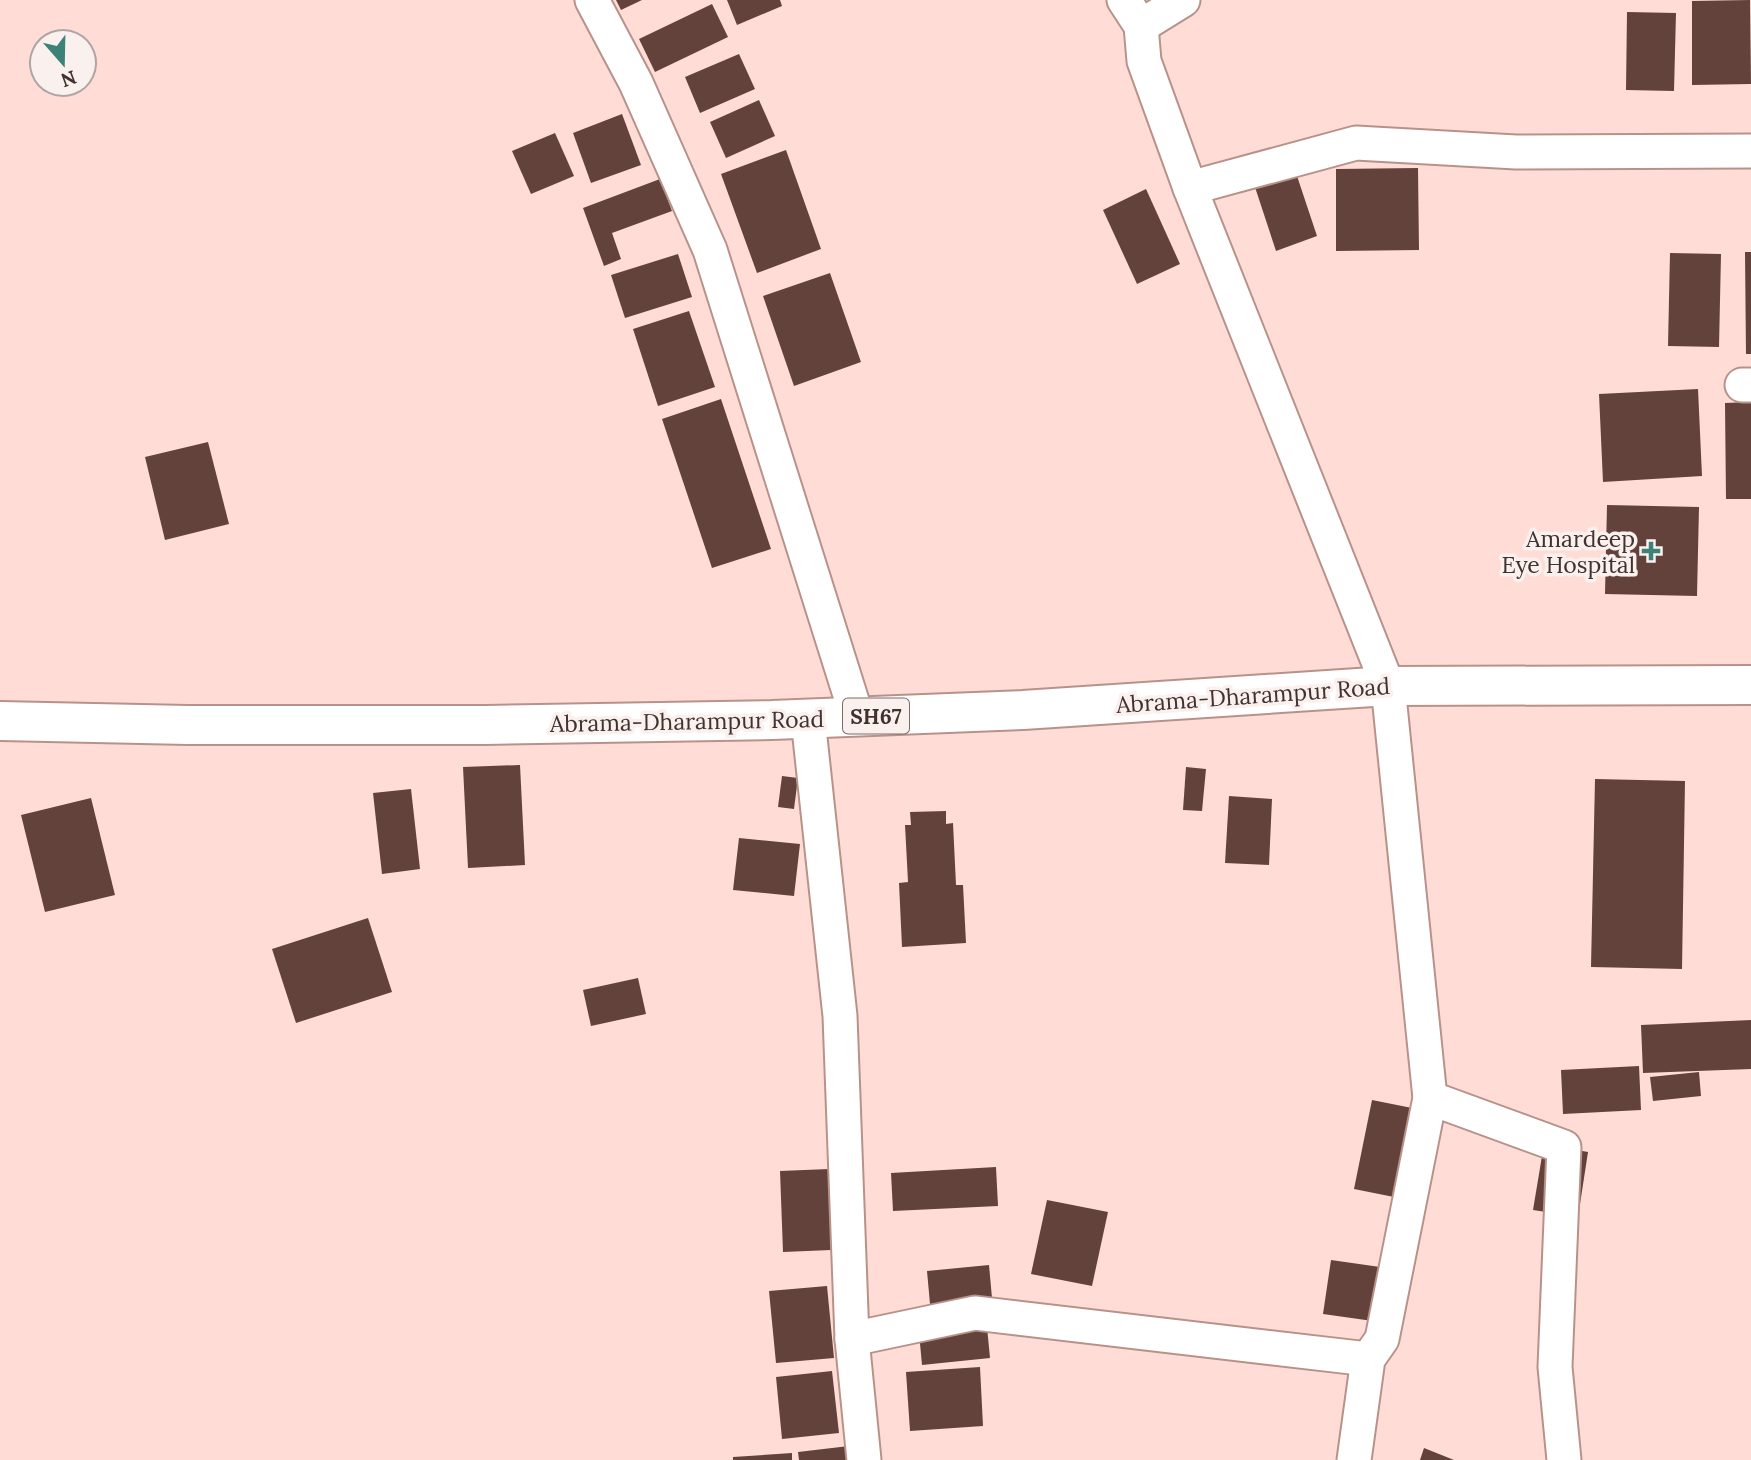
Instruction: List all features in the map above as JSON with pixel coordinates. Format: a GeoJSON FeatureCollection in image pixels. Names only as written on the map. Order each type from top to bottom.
{"type":"FeatureCollection","features":[{"type":"Feature","properties":{"kind":"main road","name":"Abrama-Dharampur Road"},"geometry":{"type":"LineString","coordinates":[[0,721],[188,725],[808,719],[1023,710],[1388,686],[1751,685]]}},
{"type":"Feature","properties":{"kind":"street"},"geometry":{"type":"LineString","coordinates":[[592,0],[636,83],[710,250],[857,717]]}},
{"type":"Feature","properties":{"kind":"street"},"geometry":{"type":"LineString","coordinates":[[1183,0],[1132,13],[1144,61],[1191,188],[1388,686],[1430,1098],[1382,1339],[1368,1359],[1354,1460]]}},
{"type":"Feature","properties":{"kind":"street"},"geometry":{"type":"LineString","coordinates":[[1191,188],[1356,143],[1516,152],[1751,151]]}},
{"type":"Feature","properties":{"kind":"street"},"geometry":{"type":"LineString","coordinates":[[808,719],[840,1017],[852,1339],[864,1460]]}},
{"type":"Feature","properties":{"kind":"street"},"geometry":{"type":"LineString","coordinates":[[1430,1098],[1564,1147],[1556,1367],[1564,1460]]}},
{"type":"Feature","properties":{"kind":"street"},"geometry":{"type":"LineString","coordinates":[[852,1339],[975,1312],[1368,1359]]}},
{"type":"Feature","properties":{"kind":"building"},"geometry":{"type":"Polygon","coordinates":[[[616,0],[642,0],[621,10],[616,0]]]}},
{"type":"Feature","properties":{"kind":"building"},"geometry":{"type":"Polygon","coordinates":[[[727,0],[780,0],[782,6],[737,25],[727,0]]]}},
{"type":"Feature","properties":{"kind":"building"},"geometry":{"type":"Polygon","coordinates":[[[1750,0],[1751,84],[1692,85],[1692,1],[1750,0]]]}},
{"type":"Feature","properties":{"kind":"building"},"geometry":{"type":"Polygon","coordinates":[[[712,4],[728,37],[655,72],[639,39],[712,4]]]}},
{"type":"Feature","properties":{"kind":"building"},"geometry":{"type":"Polygon","coordinates":[[[1627,12],[1676,13],[1674,91],[1626,90],[1627,12]]]}},
{"type":"Feature","properties":{"kind":"building"},"geometry":{"type":"Polygon","coordinates":[[[739,54],[755,89],[700,113],[685,77],[739,54]]]}},
{"type":"Feature","properties":{"kind":"building"},"geometry":{"type":"Polygon","coordinates":[[[759,100],[775,136],[726,158],[710,122],[759,100]]]}},
{"type":"Feature","properties":{"kind":"building"},"geometry":{"type":"Polygon","coordinates":[[[622,114],[641,165],[591,183],[573,133],[622,114]]]}},
{"type":"Feature","properties":{"kind":"building"},"geometry":{"type":"Polygon","coordinates":[[[555,133],[574,176],[531,194],[512,151],[555,133]]]}},
{"type":"Feature","properties":{"kind":"building"},"geometry":{"type":"Polygon","coordinates":[[[786,150],[821,249],[757,273],[721,174],[786,150]]]}},
{"type":"Feature","properties":{"kind":"building"},"geometry":{"type":"Polygon","coordinates":[[[1292,161],[1317,236],[1276,251],[1251,175],[1292,161]]]}},
{"type":"Feature","properties":{"kind":"building"},"geometry":{"type":"Polygon","coordinates":[[[1418,168],[1419,250],[1336,251],[1336,169],[1418,168]]]}},
{"type":"Feature","properties":{"kind":"building"},"geometry":{"type":"Polygon","coordinates":[[[660,179],[672,211],[612,233],[621,259],[604,266],[583,208],[660,179]]]}},
{"type":"Feature","properties":{"kind":"building"},"geometry":{"type":"Polygon","coordinates":[[[1146,189],[1180,264],[1137,284],[1103,210],[1146,189]]]}},
{"type":"Feature","properties":{"kind":"building"},"geometry":{"type":"Polygon","coordinates":[[[1745,252],[1751,252],[1751,354],[1746,354],[1745,252]]]}},
{"type":"Feature","properties":{"kind":"building"},"geometry":{"type":"Polygon","coordinates":[[[1670,253],[1721,254],[1719,347],[1668,346],[1670,253]]]}},
{"type":"Feature","properties":{"kind":"building"},"geometry":{"type":"Polygon","coordinates":[[[678,254],[692,297],[625,318],[611,275],[678,254]]]}},
{"type":"Feature","properties":{"kind":"building"},"geometry":{"type":"Polygon","coordinates":[[[830,273],[861,362],[794,386],[763,296],[830,273]]]}},
{"type":"Feature","properties":{"kind":"building"},"geometry":{"type":"Polygon","coordinates":[[[689,311],[715,387],[658,406],[633,329],[689,311]]]}},
{"type":"Feature","properties":{"kind":"building"},"geometry":{"type":"Polygon","coordinates":[[[1698,389],[1702,476],[1603,482],[1599,394],[1698,389]]]}},
{"type":"Feature","properties":{"kind":"building"},"geometry":{"type":"Polygon","coordinates":[[[721,399],[771,549],[712,568],[662,419],[721,399]]]}},
{"type":"Feature","properties":{"kind":"building"},"geometry":{"type":"Polygon","coordinates":[[[1751,402],[1751,499],[1726,499],[1725,403],[1751,402]]]}},
{"type":"Feature","properties":{"kind":"building"},"geometry":{"type":"Polygon","coordinates":[[[208,442],[229,524],[165,540],[145,457],[208,442]]]}},
{"type":"Feature","properties":{"kind":"building"},"geometry":{"type":"Polygon","coordinates":[[[1607,505],[1699,507],[1697,596],[1605,594],[1607,505]]]}},
{"type":"Feature","properties":{"kind":"building"},"geometry":{"type":"Polygon","coordinates":[[[520,765],[525,865],[468,868],[463,767],[520,765]]]}},
{"type":"Feature","properties":{"kind":"building"},"geometry":{"type":"Polygon","coordinates":[[[1186,767],[1206,769],[1202,811],[1183,810],[1186,767]]]}},
{"type":"Feature","properties":{"kind":"building"},"geometry":{"type":"Polygon","coordinates":[[[782,776],[798,778],[794,809],[778,807],[782,776]]]}},
{"type":"Feature","properties":{"kind":"building"},"geometry":{"type":"Polygon","coordinates":[[[1595,779],[1685,781],[1682,969],[1591,967],[1595,779]]]}},
{"type":"Feature","properties":{"kind":"building"},"geometry":{"type":"Polygon","coordinates":[[[411,789],[420,869],[382,874],[373,793],[411,789]]]}},
{"type":"Feature","properties":{"kind":"building"},"geometry":{"type":"Polygon","coordinates":[[[1229,796],[1272,799],[1269,865],[1225,863],[1229,796]]]}},
{"type":"Feature","properties":{"kind":"building"},"geometry":{"type":"Polygon","coordinates":[[[91,798],[115,895],[45,912],[21,815],[91,798]]]}},
{"type":"Feature","properties":{"kind":"building"},"geometry":{"type":"Polygon","coordinates":[[[946,811],[946,824],[953,823],[956,885],[963,885],[966,943],[902,947],[899,883],[908,882],[905,825],[911,825],[910,812],[946,811]]]}},
{"type":"Feature","properties":{"kind":"building"},"geometry":{"type":"Polygon","coordinates":[[[739,838],[800,844],[794,896],[733,890],[739,838]]]}},
{"type":"Feature","properties":{"kind":"building"},"geometry":{"type":"Polygon","coordinates":[[[368,918],[392,992],[296,1023],[272,949],[368,918]]]}},
{"type":"Feature","properties":{"kind":"building"},"geometry":{"type":"Polygon","coordinates":[[[638,978],[646,1014],[591,1026],[583,990],[638,978]]]}},
{"type":"Feature","properties":{"kind":"building"},"geometry":{"type":"Polygon","coordinates":[[[1751,1020],[1751,1069],[1643,1073],[1641,1025],[1751,1020]]]}},
{"type":"Feature","properties":{"kind":"building"},"geometry":{"type":"Polygon","coordinates":[[[1639,1066],[1641,1110],[1563,1114],[1561,1070],[1639,1066]]]}},
{"type":"Feature","properties":{"kind":"building"},"geometry":{"type":"Polygon","coordinates":[[[1699,1072],[1701,1096],[1653,1101],[1650,1077],[1699,1072]]]}},
{"type":"Feature","properties":{"kind":"building"},"geometry":{"type":"Polygon","coordinates":[[[1372,1100],[1432,1112],[1414,1201],[1354,1189],[1372,1100]]]}},
{"type":"Feature","properties":{"kind":"building"},"geometry":{"type":"Polygon","coordinates":[[[1544,1144],[1588,1152],[1578,1217],[1533,1210],[1544,1144]]]}},
{"type":"Feature","properties":{"kind":"building"},"geometry":{"type":"Polygon","coordinates":[[[996,1167],[998,1206],[893,1211],[891,1173],[996,1167]]]}},
{"type":"Feature","properties":{"kind":"building"},"geometry":{"type":"Polygon","coordinates":[[[829,1169],[831,1250],[783,1252],[780,1171],[829,1169]]]}},
{"type":"Feature","properties":{"kind":"building"},"geometry":{"type":"Polygon","coordinates":[[[1047,1200],[1108,1212],[1092,1286],[1031,1274],[1047,1200]]]}},
{"type":"Feature","properties":{"kind":"building"},"geometry":{"type":"Polygon","coordinates":[[[1331,1260],[1401,1270],[1394,1324],[1323,1314],[1331,1260]]]}},
{"type":"Feature","properties":{"kind":"building"},"geometry":{"type":"Polygon","coordinates":[[[989,1265],[992,1298],[930,1304],[927,1271],[989,1265]]]}},
{"type":"Feature","properties":{"kind":"building"},"geometry":{"type":"Polygon","coordinates":[[[827,1286],[834,1358],[776,1363],[769,1291],[827,1286]]]}},
{"type":"Feature","properties":{"kind":"building"},"geometry":{"type":"Polygon","coordinates":[[[987,1327],[990,1358],[922,1365],[919,1333],[987,1327]]]}},
{"type":"Feature","properties":{"kind":"building"},"geometry":{"type":"Polygon","coordinates":[[[980,1367],[983,1426],[910,1431],[906,1372],[980,1367]]]}},
{"type":"Feature","properties":{"kind":"building"},"geometry":{"type":"Polygon","coordinates":[[[832,1371],[839,1433],[782,1439],[776,1377],[832,1371]]]}},
{"type":"Feature","properties":{"kind":"building"},"geometry":{"type":"Polygon","coordinates":[[[849,1446],[850,1460],[799,1460],[798,1452],[849,1446]]]}},
{"type":"Feature","properties":{"kind":"building"},"geometry":{"type":"Polygon","coordinates":[[[1424,1448],[1454,1460],[1420,1460],[1424,1448]]]}},
{"type":"Feature","properties":{"kind":"building"},"geometry":{"type":"Polygon","coordinates":[[[792,1453],[792,1460],[733,1460],[733,1457],[792,1453]]]}},
{"type":"Feature","properties":{"kind":"place","name":"Amardeep Eye Hospital"},"geometry":{"type":"Point","coordinates":[1651,551]}}]}
